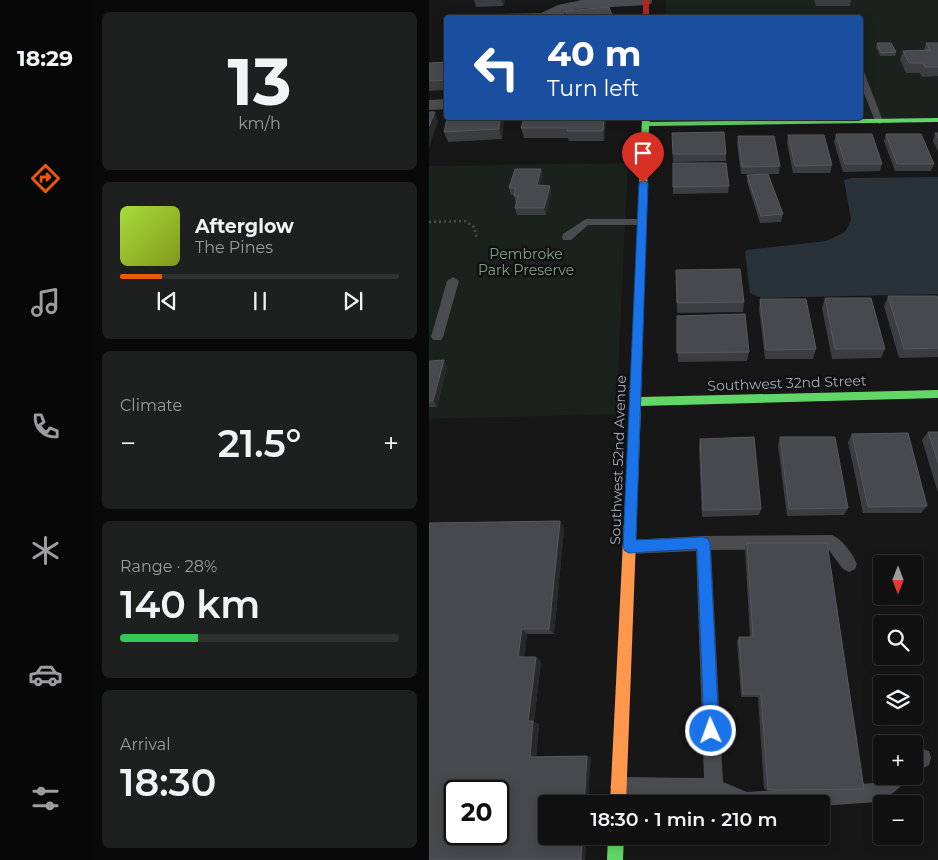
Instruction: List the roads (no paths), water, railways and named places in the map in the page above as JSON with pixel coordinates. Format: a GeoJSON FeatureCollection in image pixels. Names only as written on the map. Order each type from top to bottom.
{"type":"FeatureCollection","features":[{"type":"Feature","properties":{"kind":"street"},"geometry":{"type":"LineString","coordinates":[[546,15],[557,9],[584,4],[646,0],[646,15]]}},
{"type":"Feature","properties":{"kind":"street"},"geometry":{"type":"LineString","coordinates":[[429,105],[444,104]]}},
{"type":"Feature","properties":{"kind":"street"},"geometry":{"type":"LineString","coordinates":[[646,121],[938,120]]}},
{"type":"Feature","properties":{"kind":"street","name":"Southwest 52nd Avenue"},"geometry":{"type":"LineString","coordinates":[[618,795],[636,402],[646,121]]}},
{"type":"Feature","properties":{"kind":"street","name":"Southwest 32nd Street"},"geometry":{"type":"LineString","coordinates":[[636,402],[938,394]]}},
{"type":"Feature","properties":{"kind":"street"},"geometry":{"type":"LineString","coordinates":[[615,860],[616,845]]}},
{"type":"Feature","properties":{"kind":"lane"},"geometry":{"type":"LineString","coordinates":[[863,80],[879,121]]}},
{"type":"Feature","properties":{"kind":"lane"},"geometry":{"type":"LineString","coordinates":[[567,237],[585,222],[642,222]]}},
{"type":"Feature","properties":{"kind":"lane"},"geometry":{"type":"LineString","coordinates":[[437,337],[453,281]]}},
{"type":"Feature","properties":{"kind":"lane"},"geometry":{"type":"LineString","coordinates":[[629,547],[703,543],[831,542],[849,564]]}},
{"type":"Feature","properties":{"kind":"lane"},"geometry":{"type":"LineString","coordinates":[[703,543],[714,788]]}},
{"type":"Feature","properties":{"kind":"lane"},"geometry":{"type":"LineString","coordinates":[[618,795],[714,788],[747,802],[877,792],[886,785]]}},
{"type":"Feature","properties":{"kind":"park label","name":"Pembroke Park Preserve"},"geometry":{"type":"Point","coordinates":[526,262]}}]}
